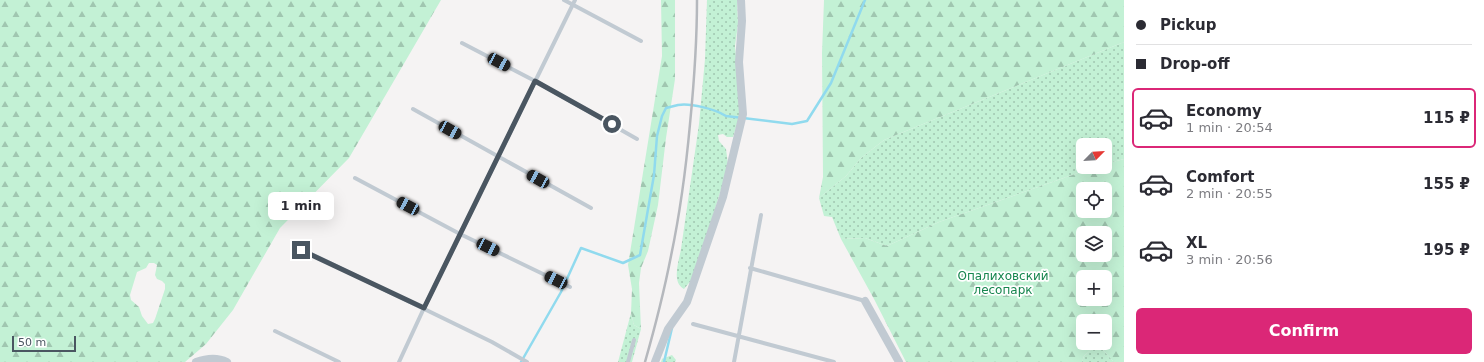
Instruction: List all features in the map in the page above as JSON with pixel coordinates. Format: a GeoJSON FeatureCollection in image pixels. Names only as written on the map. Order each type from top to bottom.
{"type":"FeatureCollection","features":[{"type":"Feature","properties":{"kind":"street"},"geometry":{"type":"LineString","coordinates":[[655,362],[668,329],[687,302],[723,197],[743,114],[739,62],[742,21],[741,0]]}},
{"type":"Feature","properties":{"kind":"street"},"geometry":{"type":"LineString","coordinates":[[865,301],[899,362]]}},
{"type":"Feature","properties":{"kind":"street"},"geometry":{"type":"LineString","coordinates":[[196,362],[211,358],[222,359],[227,362]]}},
{"type":"Feature","properties":{"kind":"lane"},"geometry":{"type":"LineString","coordinates":[[564,0],[641,40]]}},
{"type":"Feature","properties":{"kind":"lane"},"geometry":{"type":"LineString","coordinates":[[399,362],[575,0]]}},
{"type":"Feature","properties":{"kind":"lane"},"geometry":{"type":"LineString","coordinates":[[462,43],[535,81],[637,139]]}},
{"type":"Feature","properties":{"kind":"lane"},"geometry":{"type":"LineString","coordinates":[[413,109],[591,208]]}},
{"type":"Feature","properties":{"kind":"lane"},"geometry":{"type":"LineString","coordinates":[[355,178],[460,234],[570,287]]}},
{"type":"Feature","properties":{"kind":"lane"},"geometry":{"type":"LineString","coordinates":[[734,362],[750,268],[761,215]]}},
{"type":"Feature","properties":{"kind":"lane"},"geometry":{"type":"LineString","coordinates":[[301,250],[424,308],[492,342],[526,362]]}},
{"type":"Feature","properties":{"kind":"lane"},"geometry":{"type":"LineString","coordinates":[[750,268],[865,301]]}},
{"type":"Feature","properties":{"kind":"lane"},"geometry":{"type":"LineString","coordinates":[[693,324],[834,362]]}},
{"type":"Feature","properties":{"kind":"lane"},"geometry":{"type":"LineString","coordinates":[[275,330],[340,362]]}},
{"type":"Feature","properties":{"kind":"lane"},"geometry":{"type":"LineString","coordinates":[[628,362],[634,340]]}},
{"type":"Feature","properties":{"kind":"green space"},"geometry":{"type":"Polygon","coordinates":[[[0,0],[441,0],[349,158],[280,228],[233,310],[206,344],[185,362],[0,362],[0,0]],[[149,263],[146,268],[137,272],[130,295],[131,300],[139,307],[142,316],[148,324],[153,323],[155,319],[165,289],[165,284],[157,279],[155,275],[157,265],[154,263],[149,263]]]}},
{"type":"Feature","properties":{"kind":"green space"},"geometry":{"type":"Polygon","coordinates":[[[661,0],[675,0],[675,79],[658,205],[648,251],[641,268],[639,283],[641,329],[634,325],[631,313],[632,289],[628,265],[662,56],[661,0]]]}},
{"type":"Feature","properties":{"kind":"green space"},"geometry":{"type":"Polygon","coordinates":[[[707,0],[737,0],[738,24],[735,46],[740,97],[740,114],[733,137],[727,137],[723,134],[718,135],[719,141],[726,149],[728,164],[694,277],[684,289],[680,286],[678,281],[677,271],[699,124],[705,59],[707,0]]]}},
{"type":"Feature","properties":{"kind":"green space"},"geometry":{"type":"Polygon","coordinates":[[[824,0],[1124,0],[1124,42],[884,140],[861,158],[846,176],[819,198],[823,177],[822,53],[824,0]]]}},
{"type":"Feature","properties":{"kind":"green space"},"geometry":{"type":"Polygon","coordinates":[[[1124,42],[1124,159],[1112,162],[1112,138],[1076,138],[1076,174],[939,222],[887,246],[865,238],[841,239],[832,217],[824,216],[819,198],[846,176],[861,158],[884,140],[1124,42]]]}},
{"type":"Feature","properties":{"kind":"green space","name":"Опалиховский лесопарк"},"geometry":{"type":"Polygon","coordinates":[[[1124,159],[1124,362],[1114,362],[1103,350],[1112,350],[1112,314],[1076,314],[1076,350],[1091,350],[1084,356],[1082,362],[906,362],[841,239],[865,238],[887,246],[939,222],[1076,174],[1112,174],[1112,162],[1124,159]]]}},
{"type":"Feature","properties":{"kind":"green space"},"geometry":{"type":"Polygon","coordinates":[[[631,313],[634,325],[641,329],[632,362],[618,362],[631,313]]]}},
{"type":"Feature","properties":{"kind":"green space"},"geometry":{"type":"Polygon","coordinates":[[[1091,350],[1103,350],[1114,362],[1082,362],[1084,356],[1091,350]]]}},
{"type":"Feature","properties":{"kind":"green space"},"geometry":{"type":"Polygon","coordinates":[[[672,355],[676,360],[675,362],[661,362],[662,359],[672,355]]]}},
{"type":"Feature","properties":{"kind":"waterway"},"geometry":{"type":"LineString","coordinates":[[521,362],[561,292],[581,248],[623,263],[640,255],[654,175],[657,136],[662,116],[666,108],[678,105],[689,105],[709,109],[726,116],[792,124],[807,121],[831,83],[865,0]]}},
{"type":"Feature","properties":{"kind":"waterway"},"geometry":{"type":"LineString","coordinates":[[664,362],[672,328]]}},
{"type":"Feature","properties":{"kind":"railway"},"geometry":{"type":"LineString","coordinates":[[645,362],[665,283],[682,190],[693,93],[697,0]]}},
{"type":"Feature","properties":{"kind":"route"},"geometry":{"type":"LineString","coordinates":[[301,250],[424,308],[535,81],[612,124]]}}]}
